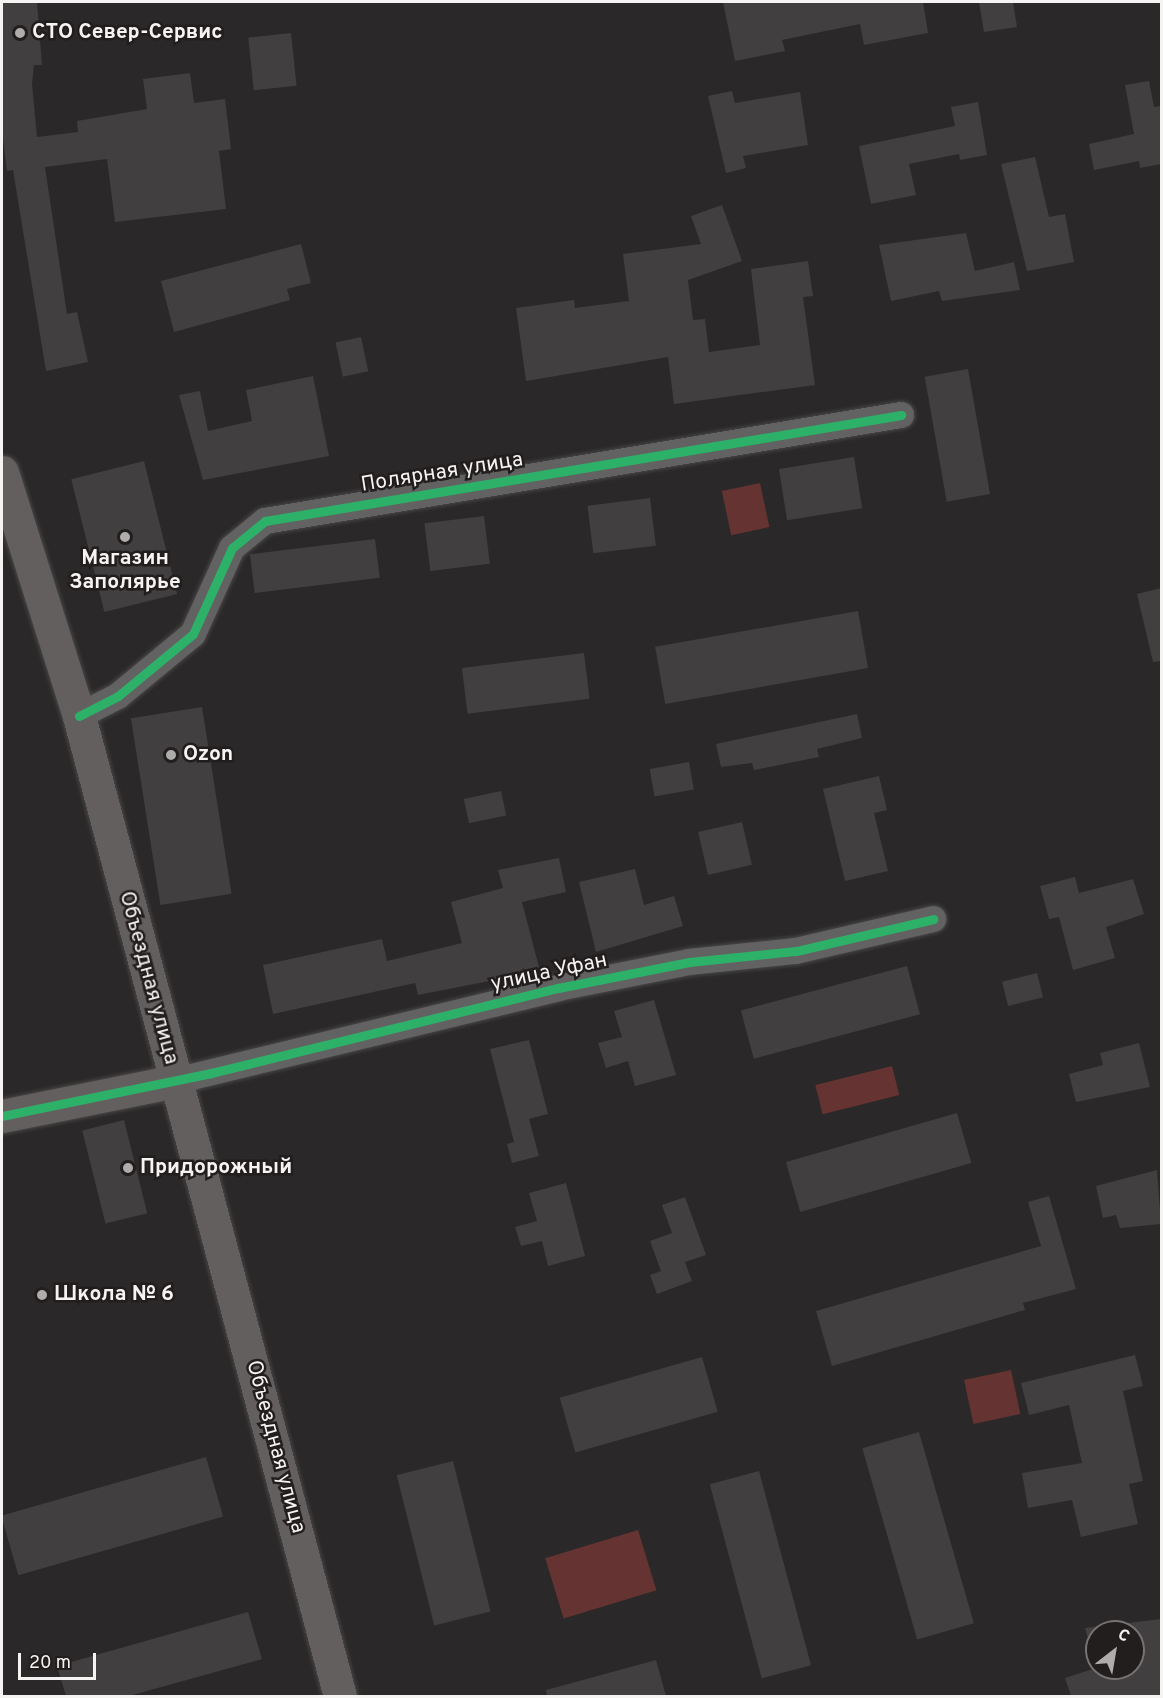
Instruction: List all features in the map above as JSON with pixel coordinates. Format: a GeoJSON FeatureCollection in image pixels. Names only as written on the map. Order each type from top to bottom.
{"type":"FeatureCollection","features":[{"type":"Feature","properties":{"kind":"main road","name":"Объездная улица"},"geometry":{"type":"LineString","coordinates":[[2,472],[79,716],[340,1696]]}},
{"type":"Feature","properties":{"kind":"main road"},"geometry":{"type":"LineString","coordinates":[[2,1116],[175,1081]]}},
{"type":"Feature","properties":{"kind":"street","name":"Полярная улица"},"geometry":{"type":"LineString","coordinates":[[79,716],[118,696],[188,639],[232,548],[265,521],[901,415]]}},
{"type":"Feature","properties":{"kind":"street","name":"улица Уфан"},"geometry":{"type":"LineString","coordinates":[[175,1081],[558,988],[689,962],[796,951],[933,919]]}},
{"type":"Feature","properties":{"kind":"shaded area"},"geometry":{"type":"Polygon","coordinates":[[[760,483],[769,527],[731,535],[722,491],[760,483]]]}},
{"type":"Feature","properties":{"kind":"shaded area"},"geometry":{"type":"Polygon","coordinates":[[[892,1066],[899,1095],[823,1114],[815,1085],[892,1066]]]}},
{"type":"Feature","properties":{"kind":"shaded area"},"geometry":{"type":"Polygon","coordinates":[[[1011,1370],[1020,1414],[973,1424],[964,1380],[1011,1370]]]}},
{"type":"Feature","properties":{"kind":"shaded area"},"geometry":{"type":"Polygon","coordinates":[[[638,1530],[656,1590],[564,1619],[545,1558],[638,1530]]]}},
{"type":"Feature","properties":{"kind":"building"},"geometry":{"type":"Polygon","coordinates":[[[2,2],[37,2],[42,65],[34,65],[32,84],[37,137],[78,132],[77,121],[147,109],[143,79],[190,73],[194,103],[225,99],[231,149],[219,151],[226,209],[115,222],[107,159],[45,167],[67,314],[77,312],[88,362],[46,371],[13,170],[7,171],[2,131],[2,2]]]}},
{"type":"Feature","properties":{"kind":"building"},"geometry":{"type":"Polygon","coordinates":[[[723,2],[923,2],[928,33],[864,45],[860,24],[782,40],[785,51],[735,61],[723,2]]]}},
{"type":"Feature","properties":{"kind":"building"},"geometry":{"type":"Polygon","coordinates":[[[979,2],[1013,2],[1017,27],[984,32],[979,2]]]}},
{"type":"Feature","properties":{"kind":"building"},"geometry":{"type":"Polygon","coordinates":[[[291,33],[297,86],[254,90],[248,37],[291,33]]]}},
{"type":"Feature","properties":{"kind":"building"},"geometry":{"type":"Polygon","coordinates":[[[1149,81],[1154,107],[1161,106],[1161,164],[1140,168],[1139,161],[1094,170],[1089,144],[1134,134],[1125,85],[1149,81]]]}},
{"type":"Feature","properties":{"kind":"building"},"geometry":{"type":"Polygon","coordinates":[[[732,91],[735,103],[800,92],[808,145],[743,156],[746,168],[726,173],[708,96],[732,91]]]}},
{"type":"Feature","properties":{"kind":"building"},"geometry":{"type":"Polygon","coordinates":[[[978,102],[987,155],[960,160],[959,154],[909,164],[916,195],[871,204],[859,146],[955,126],[951,107],[978,102]]]}},
{"type":"Feature","properties":{"kind":"building"},"geometry":{"type":"Polygon","coordinates":[[[1035,157],[1049,217],[1065,214],[1074,262],[1027,271],[1001,164],[1035,157]]]}},
{"type":"Feature","properties":{"kind":"building"},"geometry":{"type":"Polygon","coordinates":[[[722,205],[742,261],[688,280],[693,320],[705,319],[709,352],[760,345],[751,269],[808,261],[813,296],[803,297],[815,385],[674,404],[668,357],[526,381],[516,308],[574,300],[575,308],[629,301],[623,254],[701,244],[691,216],[722,205]]]}},
{"type":"Feature","properties":{"kind":"building"},"geometry":{"type":"Polygon","coordinates":[[[966,233],[975,271],[1014,262],[1020,290],[942,301],[939,291],[891,301],[879,245],[966,233]]]}},
{"type":"Feature","properties":{"kind":"building"},"geometry":{"type":"Polygon","coordinates":[[[301,244],[311,283],[287,289],[290,300],[174,332],[161,281],[301,244]]]}},
{"type":"Feature","properties":{"kind":"building"},"geometry":{"type":"Polygon","coordinates":[[[361,337],[368,371],[343,377],[336,342],[361,337]]]}},
{"type":"Feature","properties":{"kind":"building"},"geometry":{"type":"Polygon","coordinates":[[[968,369],[990,494],[947,502],[925,377],[968,369]]]}},
{"type":"Feature","properties":{"kind":"building"},"geometry":{"type":"Polygon","coordinates":[[[313,376],[329,456],[203,480],[179,395],[200,391],[208,431],[252,421],[246,390],[313,376]]]}},
{"type":"Feature","properties":{"kind":"building"},"geometry":{"type":"Polygon","coordinates":[[[854,457],[862,508],[787,520],[779,469],[854,457]]]}},
{"type":"Feature","properties":{"kind":"building","name":"Магазин Заполярье"},"geometry":{"type":"Polygon","coordinates":[[[144,461],[177,594],[104,612],[71,479],[144,461]]]}},
{"type":"Feature","properties":{"kind":"building"},"geometry":{"type":"Polygon","coordinates":[[[650,498],[656,546],[593,553],[587,506],[650,498]]]}},
{"type":"Feature","properties":{"kind":"building"},"geometry":{"type":"Polygon","coordinates":[[[484,516],[490,564],[430,571],[424,523],[484,516]]]}},
{"type":"Feature","properties":{"kind":"building"},"geometry":{"type":"Polygon","coordinates":[[[375,539],[380,578],[255,593],[250,554],[375,539]]]}},
{"type":"Feature","properties":{"kind":"building"},"geometry":{"type":"Polygon","coordinates":[[[1161,588],[1161,661],[1153,662],[1137,594],[1161,588]]]}},
{"type":"Feature","properties":{"kind":"building"},"geometry":{"type":"Polygon","coordinates":[[[858,611],[868,668],[665,704],[655,647],[858,611]]]}},
{"type":"Feature","properties":{"kind":"building"},"geometry":{"type":"Polygon","coordinates":[[[584,653],[590,699],[468,714],[462,668],[584,653]]]}},
{"type":"Feature","properties":{"kind":"building"},"geometry":{"type":"Polygon","coordinates":[[[202,707],[232,894],[160,905],[131,718],[202,707]]]}},
{"type":"Feature","properties":{"kind":"building"},"geometry":{"type":"Polygon","coordinates":[[[857,714],[862,738],[817,749],[819,757],[754,770],[752,763],[721,767],[716,744],[857,714]]]}},
{"type":"Feature","properties":{"kind":"building"},"geometry":{"type":"Polygon","coordinates":[[[689,762],[694,790],[654,797],[650,769],[689,762]]]}},
{"type":"Feature","properties":{"kind":"building"},"geometry":{"type":"Polygon","coordinates":[[[879,776],[887,810],[874,813],[888,871],[845,881],[823,789],[879,776]]]}},
{"type":"Feature","properties":{"kind":"building"},"geometry":{"type":"Polygon","coordinates":[[[501,791],[506,815],[469,823],[464,799],[501,791]]]}},
{"type":"Feature","properties":{"kind":"building"},"geometry":{"type":"Polygon","coordinates":[[[742,822],[752,865],[708,875],[698,832],[742,822]]]}},
{"type":"Feature","properties":{"kind":"building"},"geometry":{"type":"Polygon","coordinates":[[[559,858],[566,892],[522,902],[540,971],[418,995],[415,983],[273,1014],[263,965],[382,939],[387,961],[462,943],[451,902],[503,888],[498,870],[559,858]]]}},
{"type":"Feature","properties":{"kind":"building"},"geometry":{"type":"Polygon","coordinates":[[[635,869],[644,905],[674,896],[683,926],[596,952],[579,882],[635,869]]]}},
{"type":"Feature","properties":{"kind":"building"},"geometry":{"type":"Polygon","coordinates":[[[1075,877],[1079,893],[1133,879],[1144,914],[1106,927],[1115,958],[1073,970],[1059,917],[1049,919],[1040,886],[1075,877]]]}},
{"type":"Feature","properties":{"kind":"building"},"geometry":{"type":"Polygon","coordinates":[[[907,966],[920,1014],[754,1059],[741,1011],[907,966]]]}},
{"type":"Feature","properties":{"kind":"building"},"geometry":{"type":"Polygon","coordinates":[[[1037,973],[1043,997],[1008,1006],[1002,982],[1037,973]]]}},
{"type":"Feature","properties":{"kind":"building"},"geometry":{"type":"Polygon","coordinates":[[[654,1000],[676,1075],[635,1086],[628,1061],[606,1068],[598,1043],[622,1037],[614,1011],[654,1000]]]}},
{"type":"Feature","properties":{"kind":"building"},"geometry":{"type":"Polygon","coordinates":[[[529,1040],[548,1114],[529,1119],[539,1156],[512,1163],[507,1144],[514,1142],[490,1049],[529,1040]]]}},
{"type":"Feature","properties":{"kind":"building"},"geometry":{"type":"Polygon","coordinates":[[[1139,1043],[1150,1087],[1076,1102],[1069,1074],[1103,1065],[1100,1053],[1139,1043]]]}},
{"type":"Feature","properties":{"kind":"building"},"geometry":{"type":"Polygon","coordinates":[[[957,1113],[971,1163],[800,1212],[786,1162],[957,1113]]]}},
{"type":"Feature","properties":{"kind":"building"},"geometry":{"type":"Polygon","coordinates":[[[124,1120],[147,1213],[106,1224],[82,1130],[124,1120]]]}},
{"type":"Feature","properties":{"kind":"building"},"geometry":{"type":"Polygon","coordinates":[[[1157,1170],[1161,1224],[1120,1228],[1116,1215],[1103,1218],[1096,1186],[1157,1170]]]}},
{"type":"Feature","properties":{"kind":"building"},"geometry":{"type":"Polygon","coordinates":[[[566,1183],[585,1256],[548,1266],[542,1241],[521,1246],[515,1227],[537,1221],[529,1193],[566,1183]]]}},
{"type":"Feature","properties":{"kind":"building"},"geometry":{"type":"Polygon","coordinates":[[[1049,1196],[1076,1289],[1023,1303],[1025,1310],[832,1366],[816,1311],[1041,1246],[1028,1202],[1049,1196]]]}},
{"type":"Feature","properties":{"kind":"building"},"geometry":{"type":"Polygon","coordinates":[[[685,1197],[706,1255],[685,1262],[692,1281],[657,1294],[650,1275],[661,1271],[650,1241],[672,1233],[662,1205],[685,1197]]]}},
{"type":"Feature","properties":{"kind":"building"},"geometry":{"type":"Polygon","coordinates":[[[1135,1355],[1143,1386],[1123,1391],[1143,1481],[1129,1484],[1138,1524],[1081,1537],[1072,1500],[1028,1508],[1022,1473],[1082,1463],[1069,1405],[1029,1415],[1021,1383],[1135,1355]]]}},
{"type":"Feature","properties":{"kind":"building"},"geometry":{"type":"Polygon","coordinates":[[[702,1357],[718,1412],[575,1453],[560,1398],[702,1357]]]}},
{"type":"Feature","properties":{"kind":"building"},"geometry":{"type":"Polygon","coordinates":[[[919,1432],[974,1623],[917,1640],[862,1448],[919,1432]]]}},
{"type":"Feature","properties":{"kind":"building"},"geometry":{"type":"Polygon","coordinates":[[[206,1457],[223,1517],[18,1575],[2,1515],[206,1457]]]}},
{"type":"Feature","properties":{"kind":"building"},"geometry":{"type":"Polygon","coordinates":[[[453,1461],[490,1611],[434,1625],[397,1475],[453,1461]]]}},
{"type":"Feature","properties":{"kind":"building"},"geometry":{"type":"Polygon","coordinates":[[[759,1471],[811,1665],[762,1678],[710,1484],[759,1471]]]}},
{"type":"Feature","properties":{"kind":"building"},"geometry":{"type":"Polygon","coordinates":[[[248,1612],[262,1659],[129,1696],[66,1696],[57,1666],[248,1612]]]}},
{"type":"Feature","properties":{"kind":"building"},"geometry":{"type":"Polygon","coordinates":[[[1161,1619],[1161,1696],[1071,1696],[1065,1678],[1085,1672],[1085,1680],[1145,1680],[1145,1621],[1161,1619]]]}},
{"type":"Feature","properties":{"kind":"building"},"geometry":{"type":"Polygon","coordinates":[[[656,1660],[666,1696],[547,1696],[546,1690],[656,1660]]]}},
{"type":"Feature","properties":{"kind":"cycle path"},"geometry":{"type":"LineString","coordinates":[[79,716],[118,696],[193,634],[232,548],[265,521],[901,415]]}},
{"type":"Feature","properties":{"kind":"cycle path"},"geometry":{"type":"LineString","coordinates":[[2,1116],[211,1073],[558,988],[689,962],[796,951],[933,919]]}},
{"type":"Feature","properties":{"kind":"place","name":"СТО Север-Сервис"},"geometry":{"type":"Point","coordinates":[20,33]}},
{"type":"Feature","properties":{"kind":"place","name":"Магазин Заполярье"},"geometry":{"type":"Point","coordinates":[125,537]}},
{"type":"Feature","properties":{"kind":"place","name":"Ozon"},"geometry":{"type":"Point","coordinates":[171,755]}},
{"type":"Feature","properties":{"kind":"place","name":"Придорожный"},"geometry":{"type":"Point","coordinates":[128,1168]}},
{"type":"Feature","properties":{"kind":"place","name":"Школа № 6"},"geometry":{"type":"Point","coordinates":[42,1295]}}]}
